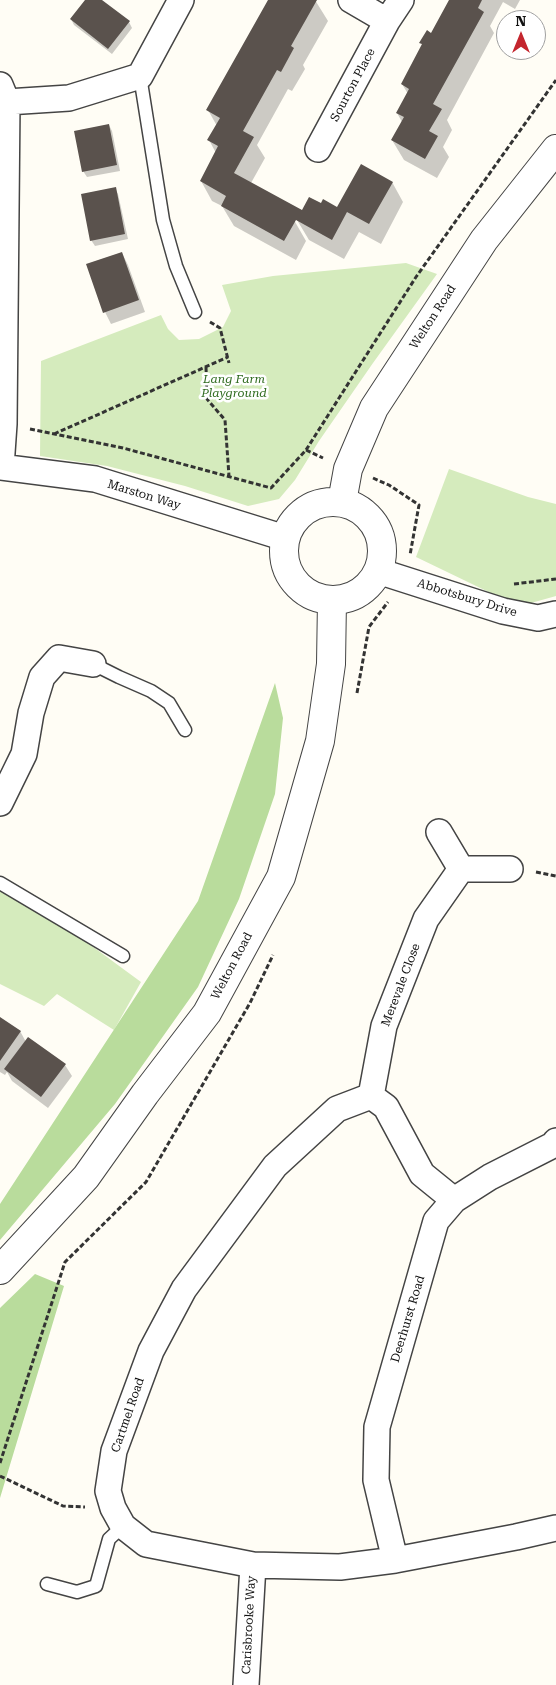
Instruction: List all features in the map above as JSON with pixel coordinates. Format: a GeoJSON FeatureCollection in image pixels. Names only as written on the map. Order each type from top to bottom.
{"type":"FeatureCollection","features":[{"type":"Feature","properties":{"kind":"street"},"geometry":{"type":"LineString","coordinates":[[0,467],[4,424],[4,94],[69,98],[140,76],[181,0]]}},
{"type":"Feature","properties":{"kind":"street"},"geometry":{"type":"LineString","coordinates":[[351,0],[387,21]]}},
{"type":"Feature","properties":{"kind":"street","name":"Sourton Place"},"geometry":{"type":"LineString","coordinates":[[318,149],[387,21],[401,0]]}},
{"type":"Feature","properties":{"kind":"street","name":"Welton Road"},"geometry":{"type":"LineString","coordinates":[[342,502],[348,469],[374,408],[484,240],[556,148]]}},
{"type":"Feature","properties":{"kind":"street","name":"Marston Way"},"geometry":{"type":"LineString","coordinates":[[0,467],[95,479],[285,538]]}},
{"type":"Feature","properties":{"kind":"street"},"geometry":{"type":"LineString","coordinates":[[324,502],[342,502],[356,506],[368,516],[377,528],[382,542],[382,556],[378,571],[370,583],[360,592],[346,598],[332,600],[314,596],[300,587],[289,573],[284,556],[285,538],[293,522],[306,509],[324,502]]}},
{"type":"Feature","properties":{"kind":"street","name":"Abbotsbury Drive"},"geometry":{"type":"LineString","coordinates":[[378,571],[502,611],[538,618],[556,614]]}},
{"type":"Feature","properties":{"kind":"street","name":"Welton Road"},"geometry":{"type":"LineString","coordinates":[[0,1270],[86,1177],[145,1094],[207,1013],[280,877],[320,741],[331,664],[332,600]]}},
{"type":"Feature","properties":{"kind":"street"},"geometry":{"type":"LineString","coordinates":[[0,803],[24,754],[31,713],[42,677],[59,658],[93,664]]}},
{"type":"Feature","properties":{"kind":"street"},"geometry":{"type":"LineString","coordinates":[[439,832],[461,869],[510,869]]}},
{"type":"Feature","properties":{"kind":"street","name":"Merevale Close"},"geometry":{"type":"LineString","coordinates":[[370,1096],[384,1026],[426,919],[461,869]]}},
{"type":"Feature","properties":{"kind":"street"},"geometry":{"type":"LineString","coordinates":[[370,1096],[386,1107],[422,1174],[454,1200]]}},
{"type":"Feature","properties":{"kind":"street","name":"Cartmel Road"},"geometry":{"type":"LineString","coordinates":[[118,1517],[108,1491],[114,1451],[151,1351],[184,1289],[275,1166],[337,1109],[370,1096]]}},
{"type":"Feature","properties":{"kind":"street","name":"Deerhurst Road"},"geometry":{"type":"LineString","coordinates":[[395,1560],[376,1480],[377,1427],[436,1221],[454,1200],[490,1177],[555,1146]]}},
{"type":"Feature","properties":{"kind":"street"},"geometry":{"type":"LineString","coordinates":[[118,1517],[146,1544],[253,1565],[340,1567],[395,1560],[516,1538],[556,1528]]}},
{"type":"Feature","properties":{"kind":"street","name":"Carisbrooke Way"},"geometry":{"type":"LineString","coordinates":[[246,1685],[253,1565]]}},
{"type":"Feature","properties":{"kind":"lane"},"geometry":{"type":"LineString","coordinates":[[140,76],[163,220],[176,266],[195,312]]}},
{"type":"Feature","properties":{"kind":"lane"},"geometry":{"type":"LineString","coordinates":[[93,664],[151,691],[170,703],[185,730]]}},
{"type":"Feature","properties":{"kind":"lane"},"geometry":{"type":"LineString","coordinates":[[0,882],[123,956]]}},
{"type":"Feature","properties":{"kind":"lane"},"geometry":{"type":"LineString","coordinates":[[47,1584],[77,1592],[96,1586],[118,1517]]}},
{"type":"Feature","properties":{"kind":"path"},"geometry":{"type":"LineString","coordinates":[[4,424],[123,448],[271,488],[306,450],[416,277],[556,80]]}},
{"type":"Feature","properties":{"kind":"path"},"geometry":{"type":"LineString","coordinates":[[195,312],[220,328],[229,362]]}},
{"type":"Feature","properties":{"kind":"path"},"geometry":{"type":"LineString","coordinates":[[53,434],[228,358]]}},
{"type":"Feature","properties":{"kind":"path"},"geometry":{"type":"LineString","coordinates":[[206,367],[207,398],[225,420],[229,476]]}},
{"type":"Feature","properties":{"kind":"path"},"geometry":{"type":"LineString","coordinates":[[0,1476],[63,1506],[118,1517]]}},
{"type":"Feature","properties":{"kind":"green space","name":"Lang Farm Playground"},"geometry":{"type":"Polygon","coordinates":[[[406,263],[437,274],[319,441],[295,480],[279,499],[248,506],[185,486],[107,466],[40,456],[41,361],[161,315],[168,329],[179,340],[199,339],[223,327],[231,311],[222,285],[273,276],[406,263]]]}},
{"type":"Feature","properties":{"kind":"green space"},"geometry":{"type":"Polygon","coordinates":[[[449,469],[528,497],[556,504],[556,596],[531,603],[499,597],[416,557],[449,469]]]}},
{"type":"Feature","properties":{"kind":"green space"},"geometry":{"type":"Polygon","coordinates":[[[275,683],[283,718],[275,794],[239,899],[198,987],[115,1104],[0,1240],[0,1204],[198,901],[275,683]]]}},
{"type":"Feature","properties":{"kind":"green space"},"geometry":{"type":"Polygon","coordinates":[[[0,889],[66,927],[141,982],[114,1030],[57,994],[44,1006],[0,984],[0,889]]]}},
{"type":"Feature","properties":{"kind":"green space"},"geometry":{"type":"Polygon","coordinates":[[[35,1274],[64,1286],[0,1498],[0,1308],[35,1274]]]}},
{"type":"Feature","properties":{"kind":"building"},"geometry":{"type":"Polygon","coordinates":[[[85,0],[102,0],[130,21],[108,49],[70,19],[85,0]]]}},
{"type":"Feature","properties":{"kind":"building"},"geometry":{"type":"Polygon","coordinates":[[[268,0],[317,0],[291,46],[294,48],[281,72],[277,70],[243,131],[254,137],[234,173],[302,210],[309,197],[321,203],[323,199],[337,207],[361,164],[393,182],[369,224],[347,212],[332,240],[296,220],[284,241],[221,206],[226,196],[200,181],[218,146],[207,140],[220,118],[206,110],[268,0]]]}},
{"type":"Feature","properties":{"kind":"building"},"geometry":{"type":"Polygon","coordinates":[[[449,0],[482,0],[478,8],[484,12],[433,104],[442,109],[429,131],[438,136],[425,159],[391,140],[404,117],[396,113],[409,89],[401,84],[422,44],[419,43],[427,30],[431,33],[449,0]]]}},
{"type":"Feature","properties":{"kind":"building"},"geometry":{"type":"Polygon","coordinates":[[[109,124],[117,165],[82,172],[74,131],[109,124]]]}},
{"type":"Feature","properties":{"kind":"building"},"geometry":{"type":"Polygon","coordinates":[[[116,187],[125,234],[90,241],[81,194],[116,187]]]}},
{"type":"Feature","properties":{"kind":"building"},"geometry":{"type":"Polygon","coordinates":[[[122,252],[139,300],[103,313],[86,264],[122,252]]]}},
{"type":"Feature","properties":{"kind":"building"},"geometry":{"type":"Polygon","coordinates":[[[0,1017],[21,1031],[0,1061],[0,1017]]]}},
{"type":"Feature","properties":{"kind":"building"},"geometry":{"type":"Polygon","coordinates":[[[28,1037],[66,1064],[41,1097],[4,1069],[28,1037]]]}}]}
